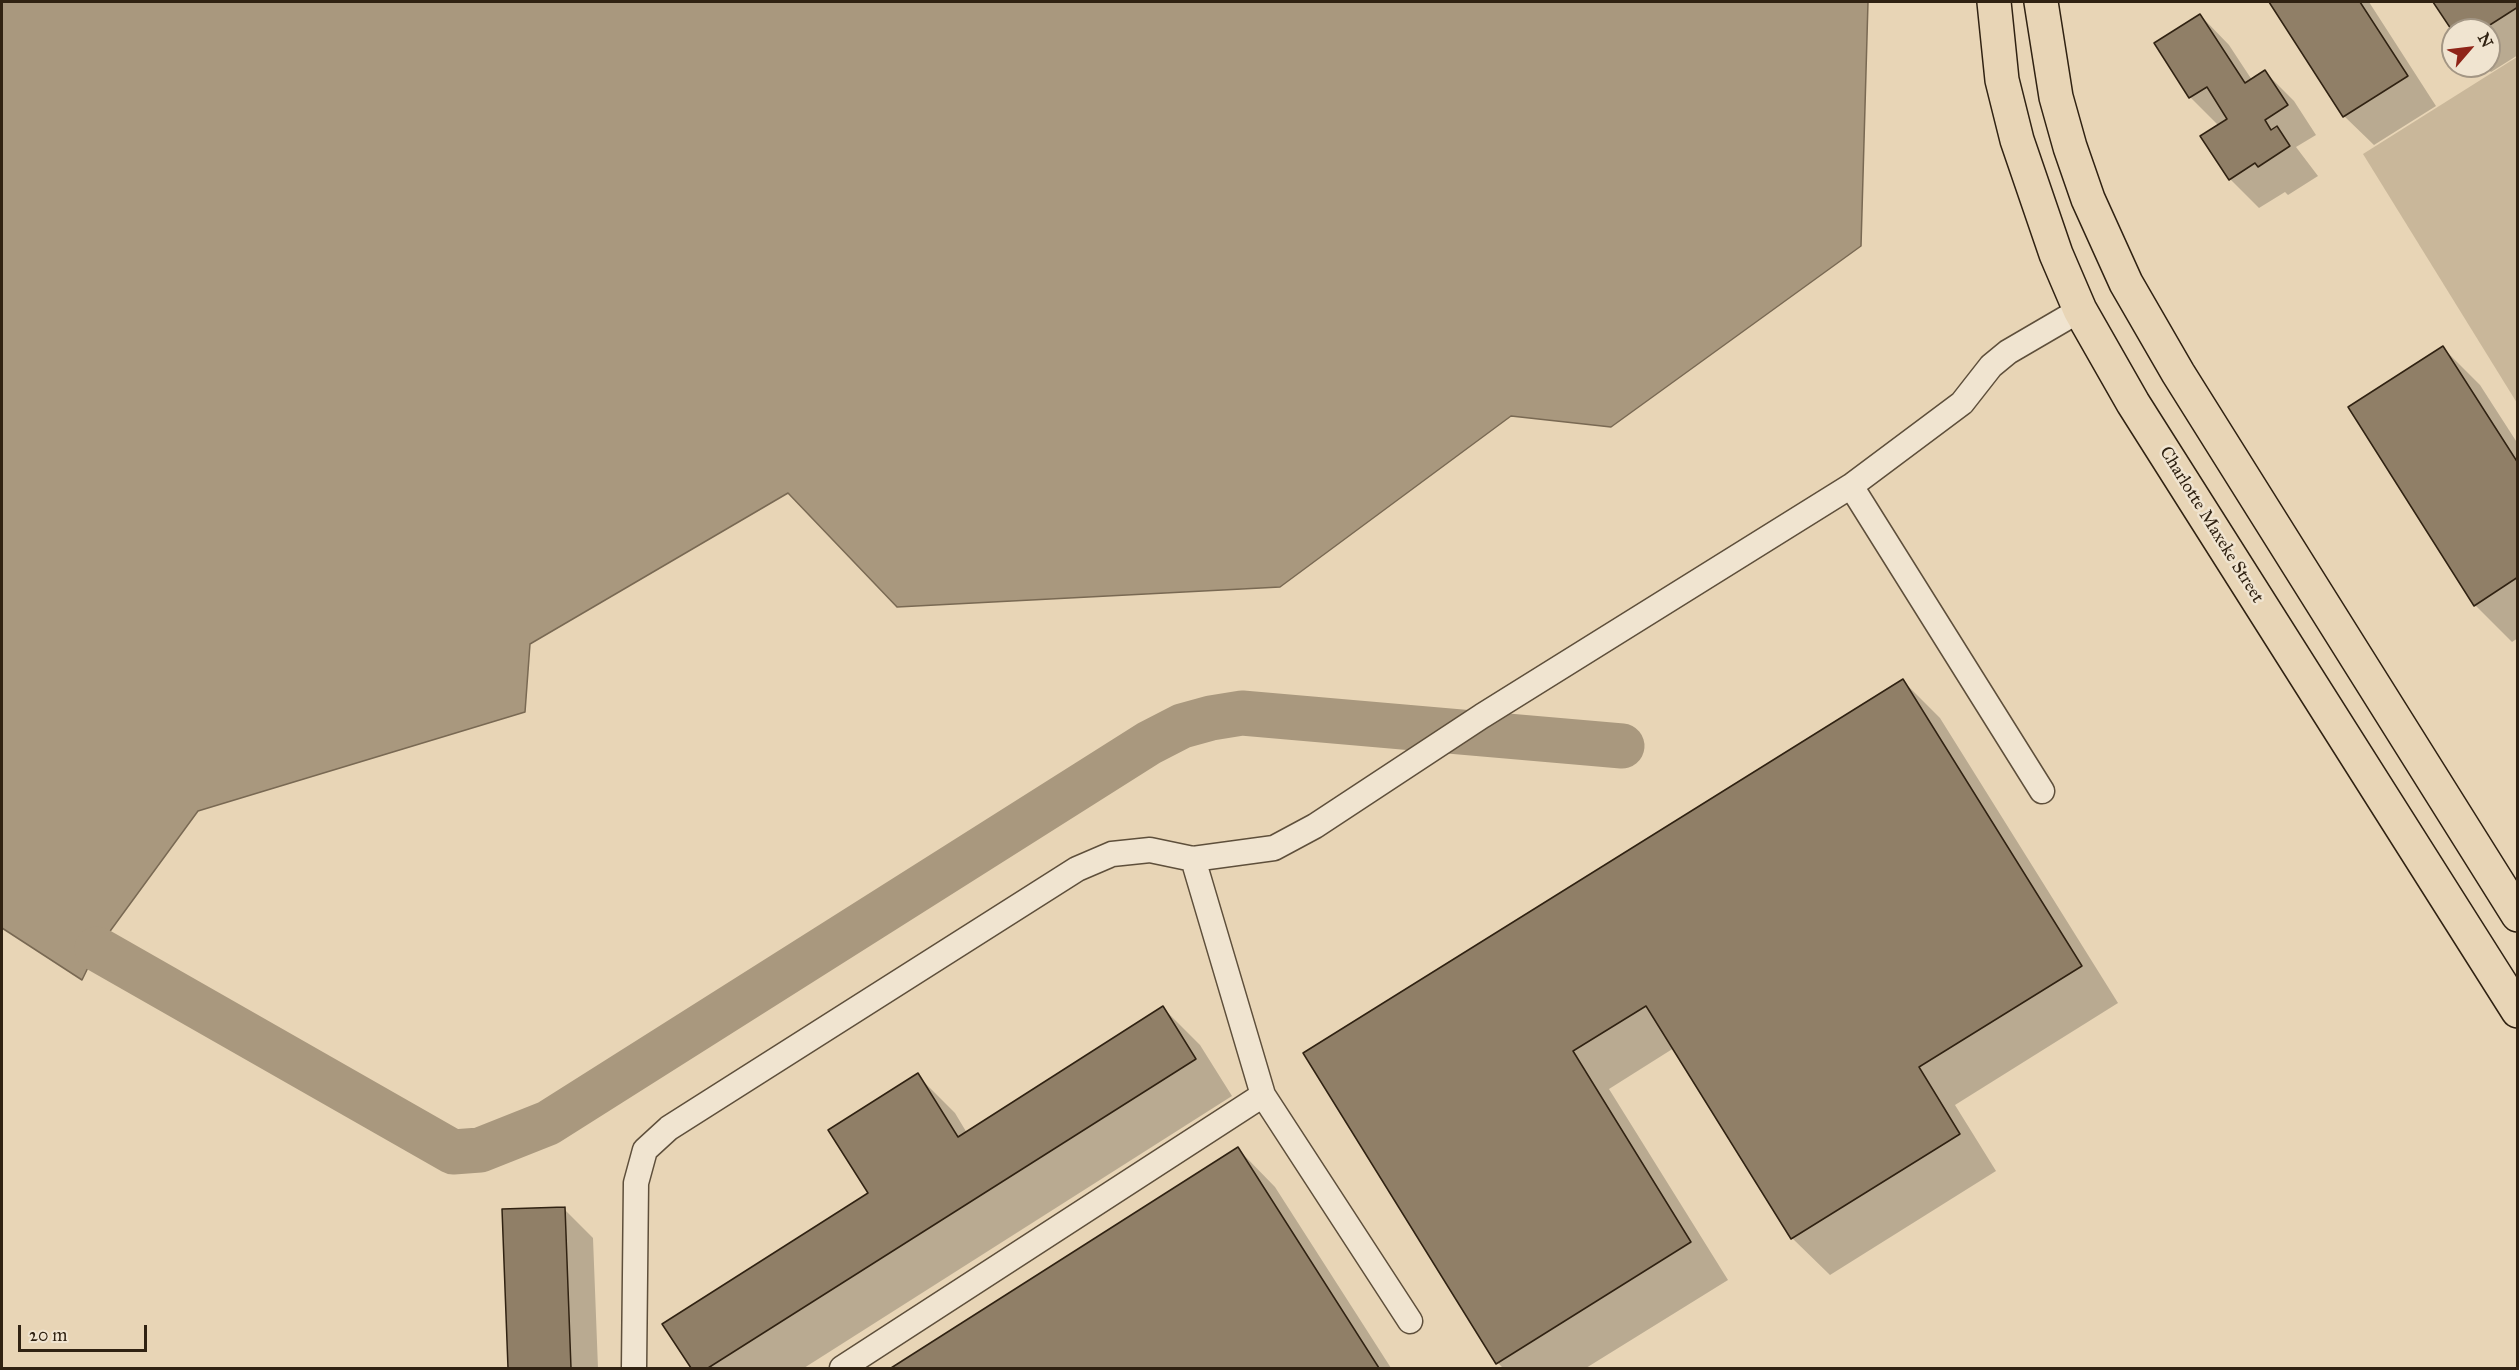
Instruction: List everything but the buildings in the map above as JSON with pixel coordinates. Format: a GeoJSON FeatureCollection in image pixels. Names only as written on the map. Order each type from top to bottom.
{"type":"FeatureCollection","features":[{"type":"Feature","properties":{"kind":"main road","name":"Charlotte Maxeke Street"},"geometry":{"type":"LineString","coordinates":[[1994,2],[2002,80],[2017,140],[2056,254],[2080,310],[2133,403],[2517,1011]]}},
{"type":"Feature","properties":{"kind":"main road"},"geometry":{"type":"LineString","coordinates":[[2041,2],[2056,97],[2070,147],[2092,210],[2126,283],[2178,373],[2517,915]]}},
{"type":"Feature","properties":{"kind":"lane"},"geometry":{"type":"LineString","coordinates":[[634,1368],[636,1183],[645,1150],[669,1128],[1077,869],[1112,854],[1150,850],[1193,859],[1274,848],[1315,826],[1482,716],[1851,486],[1962,403],[1991,366],[2008,352],[2080,310]]}},
{"type":"Feature","properties":{"kind":"lane"},"geometry":{"type":"LineString","coordinates":[[1851,486],[2042,791]]}},
{"type":"Feature","properties":{"kind":"lane"},"geometry":{"type":"LineString","coordinates":[[1193,859],[1263,1095],[1410,1322]]}},
{"type":"Feature","properties":{"kind":"lane"},"geometry":{"type":"LineString","coordinates":[[842,1368],[1263,1095]]}},
{"type":"Feature","properties":{"kind":"shaded area"},"geometry":{"type":"Polygon","coordinates":[[[2,2],[1868,2],[1861,246],[1611,427],[1511,416],[1280,587],[897,607],[788,493],[530,644],[525,712],[198,811],[97,949],[82,980],[2,928],[2,2]]]}},
{"type":"Feature","properties":{"kind":"shaded area"},"geometry":{"type":"Polygon","coordinates":[[[2517,57],[2517,403],[2363,154],[2484,78],[2501,78],[2501,67],[2517,57]]]}},
{"type":"Feature","properties":{"kind":"waterway"},"geometry":{"type":"LineString","coordinates":[[97,949],[453,1152],[480,1150],[548,1123],[1149,743],[1182,726],[1242,713],[1622,746]]}}]}
